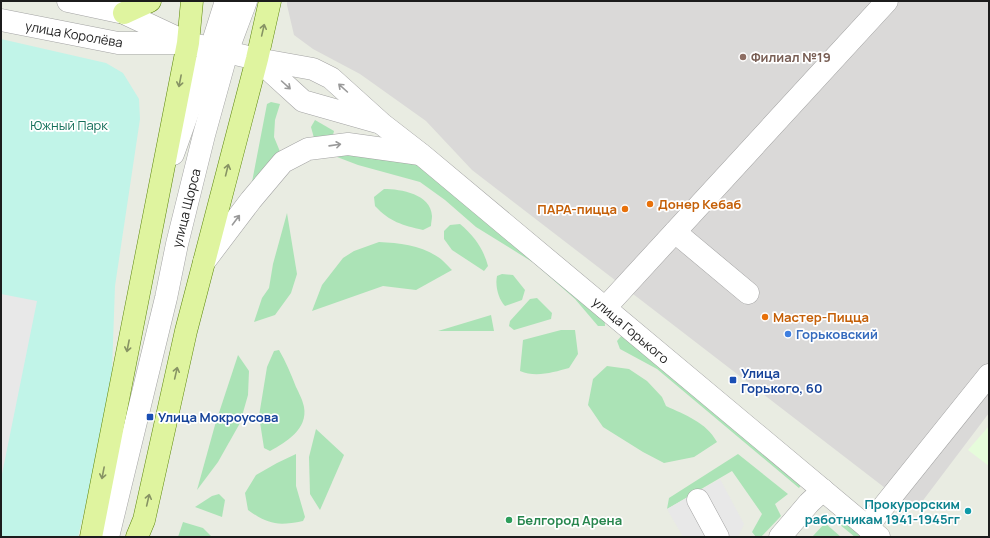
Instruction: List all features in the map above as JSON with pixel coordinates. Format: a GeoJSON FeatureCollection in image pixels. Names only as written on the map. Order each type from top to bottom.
{"type":"FeatureCollection","features":[{"type":"Feature","properties":{"kind":"main road"},"geometry":{"type":"LineString","coordinates":[[124,13],[150,1]]}},
{"type":"Feature","properties":{"kind":"main road"},"geometry":{"type":"LineString","coordinates":[[91,537],[188,42],[192,1]]}},
{"type":"Feature","properties":{"kind":"main road"},"geometry":{"type":"LineString","coordinates":[[137,537],[144,520],[186,331],[257,59],[270,1]]}},
{"type":"Feature","properties":{"kind":"street"},"geometry":{"type":"LineString","coordinates":[[68,1],[124,13],[188,42],[257,59]]}},
{"type":"Feature","properties":{"kind":"street","name":"улица Щорса"},"geometry":{"type":"LineString","coordinates":[[108,537],[204,135],[226,1]]}},
{"type":"Feature","properties":{"kind":"street","name":"улица Щорса"},"geometry":{"type":"LineString","coordinates":[[136,417],[158,194],[219,50],[246,1]]}},
{"type":"Feature","properties":{"kind":"street"},"geometry":{"type":"LineString","coordinates":[[605,308],[887,1]]}},
{"type":"Feature","properties":{"kind":"street","name":"улица Королёва"},"geometry":{"type":"LineString","coordinates":[[1,20],[118,43],[188,42]]}},
{"type":"Feature","properties":{"kind":"street","name":"улица Горького"},"geometry":{"type":"LineString","coordinates":[[257,59],[303,101],[382,124]]}},
{"type":"Feature","properties":{"kind":"street","name":"улица Горького"},"geometry":{"type":"LineString","coordinates":[[257,59],[313,69],[331,78],[382,124],[422,155],[873,532]]}},
{"type":"Feature","properties":{"kind":"street"},"geometry":{"type":"LineString","coordinates":[[204,262],[251,200],[283,162],[308,149],[348,144],[422,155]]}},
{"type":"Feature","properties":{"kind":"street"},"geometry":{"type":"LineString","coordinates":[[675,232],[748,293]]}},
{"type":"Feature","properties":{"kind":"street"},"geometry":{"type":"LineString","coordinates":[[873,532],[989,375]]}},
{"type":"Feature","properties":{"kind":"street"},"geometry":{"type":"LineString","coordinates":[[780,537],[809,503],[823,490]]}},
{"type":"Feature","properties":{"kind":"street"},"geometry":{"type":"LineString","coordinates":[[698,500],[718,537]]}},
{"type":"Feature","properties":{"kind":"shaded area"},"geometry":{"type":"Polygon","coordinates":[[[287,1],[989,1],[989,413],[915,511],[472,170],[426,121],[360,74],[313,49],[294,35],[287,1]]]}},
{"type":"Feature","properties":{"kind":"shaded area"},"geometry":{"type":"Polygon","coordinates":[[[1,294],[37,301],[1,479],[1,294]]]}},
{"type":"Feature","properties":{"kind":"shaded area"},"geometry":{"type":"Polygon","coordinates":[[[989,426],[989,466],[968,450],[989,426]]]}},
{"type":"Feature","properties":{"kind":"shaded area"},"geometry":{"type":"Polygon","coordinates":[[[720,479],[744,524],[738,537],[683,537],[667,509],[720,479]]]}},
{"type":"Feature","properties":{"kind":"green space","name":"Южный Парк"},"geometry":{"type":"Polygon","coordinates":[[[1,39],[106,63],[123,73],[139,99],[140,119],[115,286],[111,399],[78,537],[1,537],[1,39]]]}},
{"type":"Feature","properties":{"kind":"green space"},"geometry":{"type":"Polygon","coordinates":[[[271,102],[280,104],[275,120],[274,137],[281,154],[252,182],[267,104],[271,102]]]}},
{"type":"Feature","properties":{"kind":"green space"},"geometry":{"type":"Polygon","coordinates":[[[315,120],[334,131],[333,135],[314,138],[311,127],[315,120]]]}},
{"type":"Feature","properties":{"kind":"green space"},"geometry":{"type":"Polygon","coordinates":[[[340,146],[404,155],[604,310],[605,326],[598,326],[575,299],[534,263],[476,227],[445,200],[420,182],[358,165],[337,157],[340,146]]]}},
{"type":"Feature","properties":{"kind":"green space"},"geometry":{"type":"Polygon","coordinates":[[[384,189],[399,190],[414,194],[421,198],[426,202],[430,209],[432,216],[431,226],[423,230],[403,224],[386,216],[375,206],[374,197],[384,189]]]}},
{"type":"Feature","properties":{"kind":"green space"},"geometry":{"type":"Polygon","coordinates":[[[287,213],[297,274],[291,293],[275,315],[254,322],[262,298],[269,288],[273,264],[287,213]]]}},
{"type":"Feature","properties":{"kind":"green space"},"geometry":{"type":"Polygon","coordinates":[[[460,224],[470,233],[481,248],[488,266],[484,271],[452,250],[444,239],[444,231],[450,225],[460,224]]]}},
{"type":"Feature","properties":{"kind":"green space"},"geometry":{"type":"Polygon","coordinates":[[[379,242],[417,247],[440,258],[452,270],[416,290],[383,286],[312,311],[322,285],[343,258],[354,251],[379,242]]]}},
{"type":"Feature","properties":{"kind":"green space"},"geometry":{"type":"Polygon","coordinates":[[[502,274],[513,275],[525,290],[522,300],[505,306],[499,296],[496,284],[497,276],[502,274]]]}},
{"type":"Feature","properties":{"kind":"green space"},"geometry":{"type":"Polygon","coordinates":[[[537,298],[552,313],[551,319],[514,330],[509,326],[510,321],[530,299],[537,298]]]}},
{"type":"Feature","properties":{"kind":"green space"},"geometry":{"type":"Polygon","coordinates":[[[491,315],[494,331],[438,331],[491,315]]]}},
{"type":"Feature","properties":{"kind":"green space"},"geometry":{"type":"Polygon","coordinates":[[[561,330],[575,330],[578,354],[569,368],[551,373],[539,374],[520,371],[523,340],[561,330]]]}},
{"type":"Feature","properties":{"kind":"green space"},"geometry":{"type":"Polygon","coordinates":[[[623,334],[802,484],[799,488],[657,369],[620,349],[617,341],[623,334]]]}},
{"type":"Feature","properties":{"kind":"green space"},"geometry":{"type":"Polygon","coordinates":[[[279,350],[302,400],[304,415],[303,422],[294,434],[270,451],[264,448],[259,416],[267,367],[274,351],[279,350]]]}},
{"type":"Feature","properties":{"kind":"green space"},"geometry":{"type":"Polygon","coordinates":[[[238,355],[249,371],[248,395],[240,423],[218,462],[197,490],[215,425],[238,355]]]}},
{"type":"Feature","properties":{"kind":"green space"},"geometry":{"type":"Polygon","coordinates":[[[607,366],[629,369],[647,381],[662,397],[666,406],[701,424],[717,442],[694,457],[664,463],[643,452],[603,427],[588,405],[593,379],[607,366]]]}},
{"type":"Feature","properties":{"kind":"green space"},"geometry":{"type":"Polygon","coordinates":[[[316,429],[344,455],[320,510],[310,494],[309,457],[316,429]]]}},
{"type":"Feature","properties":{"kind":"green space"},"geometry":{"type":"Polygon","coordinates":[[[296,454],[296,486],[305,517],[303,521],[287,524],[274,523],[262,519],[248,510],[245,493],[256,475],[296,454]]]}},
{"type":"Feature","properties":{"kind":"green space"},"geometry":{"type":"Polygon","coordinates":[[[738,454],[788,494],[775,504],[781,516],[761,537],[756,537],[752,532],[762,514],[732,471],[667,509],[669,498],[738,454]]]}},
{"type":"Feature","properties":{"kind":"green space"},"geometry":{"type":"Polygon","coordinates":[[[219,494],[225,500],[222,517],[195,507],[212,496],[219,494]]]}},
{"type":"Feature","properties":{"kind":"green space"},"geometry":{"type":"Polygon","coordinates":[[[836,514],[872,537],[855,537],[834,520],[836,514]]]}},
{"type":"Feature","properties":{"kind":"green space"},"geometry":{"type":"Polygon","coordinates":[[[183,522],[203,528],[212,537],[178,537],[183,522]]]}},
{"type":"Feature","properties":{"kind":"green space"},"geometry":{"type":"Polygon","coordinates":[[[825,523],[841,537],[812,537],[825,523]]]}},
{"type":"Feature","properties":{"kind":"place","name":"Филиал №19"},"geometry":{"type":"Point","coordinates":[743,57]}},
{"type":"Feature","properties":{"kind":"place","name":"Донер Кебаб"},"geometry":{"type":"Point","coordinates":[650,204]}},
{"type":"Feature","properties":{"kind":"place","name":"ПАРА-пицца"},"geometry":{"type":"Point","coordinates":[625,209]}},
{"type":"Feature","properties":{"kind":"place","name":"Мастер-Пицца"},"geometry":{"type":"Point","coordinates":[765,317]}},
{"type":"Feature","properties":{"kind":"place","name":"Горьковский"},"geometry":{"type":"Point","coordinates":[788,334]}},
{"type":"Feature","properties":{"kind":"place","name":"Улица Горького, 60"},"geometry":{"type":"Point","coordinates":[733,380]}},
{"type":"Feature","properties":{"kind":"place","name":"Улица Мокроусова"},"geometry":{"type":"Point","coordinates":[150,417]}},
{"type":"Feature","properties":{"kind":"place","name":"Прокурорским работникам 1941-1945гг"},"geometry":{"type":"Point","coordinates":[968,511]}},
{"type":"Feature","properties":{"kind":"place","name":"Белгород Арена"},"geometry":{"type":"Point","coordinates":[509,520]}}]}
